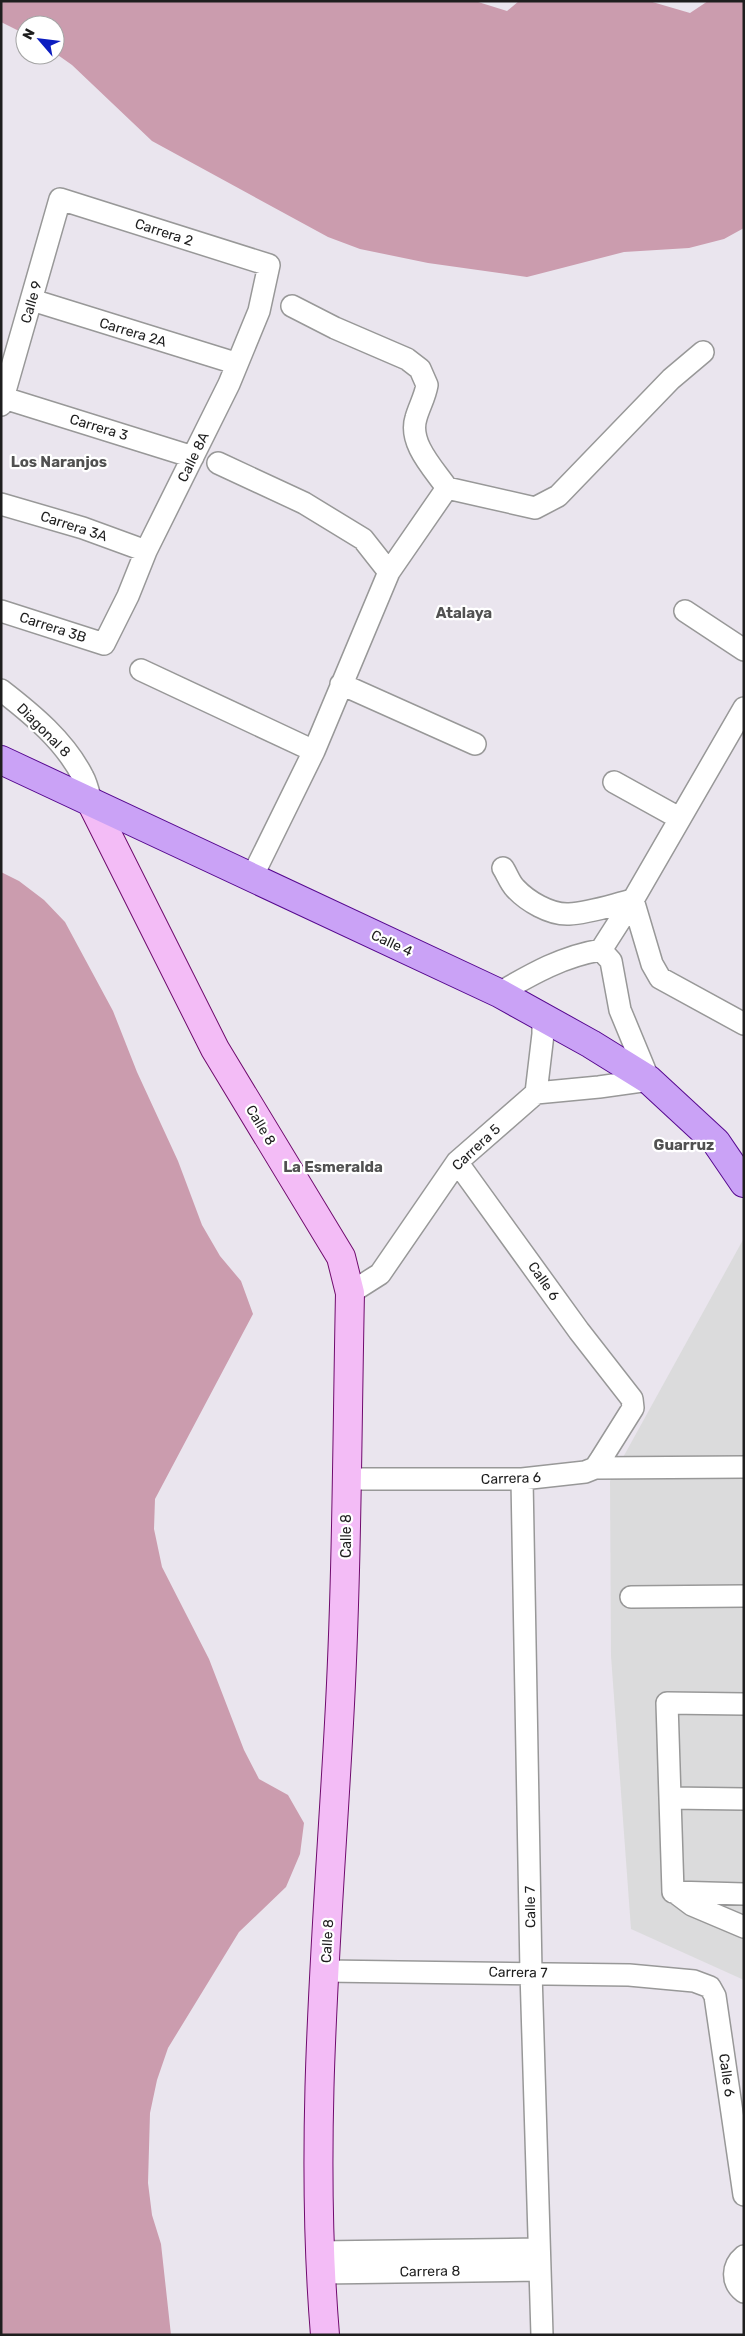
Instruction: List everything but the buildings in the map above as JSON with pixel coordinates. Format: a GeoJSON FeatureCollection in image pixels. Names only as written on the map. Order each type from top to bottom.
{"type":"FeatureCollection","features":[{"type":"Feature","properties":{"kind":"main road","name":"Calle 4"},"geometry":{"type":"LineString","coordinates":[[1,760],[499,993],[591,1044],[649,1080],[716,1142],[744,1183]]}},
{"type":"Feature","properties":{"kind":"main road","name":"Calle 8"},"geometry":{"type":"LineString","coordinates":[[91,802],[215,1048],[341,1258],[350,1293],[346,1479],[346,1594],[325,1971],[319,2122],[319,2262],[325,2335]]}},
{"type":"Feature","properties":{"kind":"street","name":"Carrera 2"},"geometry":{"type":"LineString","coordinates":[[60,199],[269,265]]}},
{"type":"Feature","properties":{"kind":"street","name":"Calle 9"},"geometry":{"type":"LineString","coordinates":[[2,402],[60,199]]}},
{"type":"Feature","properties":{"kind":"street","name":"Calle 8A"},"geometry":{"type":"LineString","coordinates":[[104,644],[128,596],[146,551],[229,384],[236,363],[259,311],[269,265]]}},
{"type":"Feature","properties":{"kind":"street","name":"Carrera 2A"},"geometry":{"type":"LineString","coordinates":[[32,300],[236,363]]}},
{"type":"Feature","properties":{"kind":"street"},"geometry":{"type":"LineString","coordinates":[[292,306],[335,328],[407,359],[420,370],[428,385],[415,420],[415,435],[420,448],[447,488],[535,508],[558,496],[670,379],[703,352]]}},
{"type":"Feature","properties":{"kind":"street","name":"Carrera 3"},"geometry":{"type":"LineString","coordinates":[[2,402],[193,457]]}},
{"type":"Feature","properties":{"kind":"street"},"geometry":{"type":"LineString","coordinates":[[218,462],[304,503],[362,539],[390,572]]}},
{"type":"Feature","properties":{"kind":"street"},"geometry":{"type":"LineString","coordinates":[[252,877],[314,751],[390,572],[447,488]]}},
{"type":"Feature","properties":{"kind":"street","name":"Carrera 3A"},"geometry":{"type":"LineString","coordinates":[[1,504],[83,528],[146,551]]}},
{"type":"Feature","properties":{"kind":"street","name":"Carrera 3B"},"geometry":{"type":"LineString","coordinates":[[1,611],[104,644]]}},
{"type":"Feature","properties":{"kind":"street"},"geometry":{"type":"LineString","coordinates":[[686,611],[744,650]]}},
{"type":"Feature","properties":{"kind":"street"},"geometry":{"type":"LineString","coordinates":[[141,670],[314,751]]}},
{"type":"Feature","properties":{"kind":"street"},"geometry":{"type":"LineString","coordinates":[[341,684],[475,744]]}},
{"type":"Feature","properties":{"kind":"street","name":"Diagonal 8"},"geometry":{"type":"LineString","coordinates":[[1,690],[66,749],[84,778],[91,802]]}},
{"type":"Feature","properties":{"kind":"street"},"geometry":{"type":"LineString","coordinates":[[602,950],[744,708]]}},
{"type":"Feature","properties":{"kind":"street"},"geometry":{"type":"LineString","coordinates":[[614,782],[679,818]]}},
{"type":"Feature","properties":{"kind":"street"},"geometry":{"type":"LineString","coordinates":[[503,868],[513,887],[548,910],[558,913],[569,914],[633,900]]}},
{"type":"Feature","properties":{"kind":"street"},"geometry":{"type":"LineString","coordinates":[[633,900],[652,964],[660,978],[744,1024]]}},
{"type":"Feature","properties":{"kind":"street"},"geometry":{"type":"LineString","coordinates":[[499,993],[546,966],[587,952],[602,950]]}},
{"type":"Feature","properties":{"kind":"street"},"geometry":{"type":"LineString","coordinates":[[543,1019],[536,1093],[649,1080],[620,1010],[611,961],[602,950]]}},
{"type":"Feature","properties":{"kind":"street","name":"Carrera 5"},"geometry":{"type":"LineString","coordinates":[[350,1293],[380,1274],[457,1162],[536,1093]]}},
{"type":"Feature","properties":{"kind":"street","name":"Calle 6"},"geometry":{"type":"LineString","coordinates":[[457,1162],[579,1331],[632,1399],[633,1408],[629,1416],[595,1468]]}},
{"type":"Feature","properties":{"kind":"street","name":"Carrera 6"},"geometry":{"type":"LineString","coordinates":[[346,1479],[522,1479],[585,1472],[595,1468],[744,1467]]}},
{"type":"Feature","properties":{"kind":"street","name":"Calle 7"},"geometry":{"type":"LineString","coordinates":[[522,1479],[531,1972],[542,2335]]}},
{"type":"Feature","properties":{"kind":"street"},"geometry":{"type":"LineString","coordinates":[[631,1597],[744,1596]]}},
{"type":"Feature","properties":{"kind":"street"},"geometry":{"type":"LineString","coordinates":[[673,1892],[666,1703],[744,1704]]}},
{"type":"Feature","properties":{"kind":"street"},"geometry":{"type":"LineString","coordinates":[[670,1798],[744,1799]]}},
{"type":"Feature","properties":{"kind":"street"},"geometry":{"type":"LineString","coordinates":[[673,1892],[744,1894]]}},
{"type":"Feature","properties":{"kind":"street"},"geometry":{"type":"LineString","coordinates":[[673,1892],[692,1905],[744,1927]]}},
{"type":"Feature","properties":{"kind":"street","name":"Carrera 7"},"geometry":{"type":"LineString","coordinates":[[325,1971],[531,1972],[629,1975],[694,1981],[710,1987]]}},
{"type":"Feature","properties":{"kind":"street","name":"Calle 6"},"geometry":{"type":"LineString","coordinates":[[710,1987],[715,1996],[744,2195]]}},
{"type":"Feature","properties":{"kind":"street"},"geometry":{"type":"LineString","coordinates":[[744,2256],[736,2265],[734,2272],[737,2285],[744,2292]]}},
{"type":"Feature","properties":{"kind":"street","name":"Carrera 8"},"geometry":{"type":"LineString","coordinates":[[319,2262],[539,2260]]}},
{"type":"Feature","properties":{"kind":"shaded area"},"geometry":{"type":"Polygon","coordinates":[[[1,1],[475,1],[507,11],[519,1],[649,1],[690,13],[708,1],[744,1],[744,228],[724,239],[689,248],[624,252],[527,277],[428,263],[360,249],[328,237],[152,141],[65,60],[65,15],[15,15],[15,29],[1,22],[1,1]]]}},
{"type":"Feature","properties":{"kind":"shaded area"},"geometry":{"type":"Polygon","coordinates":[[[1,872],[19,881],[44,900],[65,922],[113,1011],[137,1072],[178,1161],[202,1225],[220,1256],[241,1281],[253,1314],[155,1499],[154,1529],[162,1567],[209,1659],[244,1750],[259,1779],[288,1795],[304,1823],[300,1854],[286,1887],[239,1932],[168,2048],[157,2080],[150,2113],[148,2183],[152,2215],[161,2244],[171,2335],[1,2335],[1,872]]]}},
{"type":"Feature","properties":{"kind":"shaded area"},"geometry":{"type":"Polygon","coordinates":[[[744,1238],[744,1980],[631,1929],[611,1656],[610,1481],[744,1238]]]}},
{"type":"Feature","properties":{"kind":"district","name":"Los Naranjos"},"geometry":{"type":"Point","coordinates":[59,462]}},
{"type":"Feature","properties":{"kind":"district","name":"Atalaya"},"geometry":{"type":"Point","coordinates":[464,613]}},
{"type":"Feature","properties":{"kind":"district","name":"Guarruz"},"geometry":{"type":"Point","coordinates":[684,1145]}},
{"type":"Feature","properties":{"kind":"district","name":"La Esmeralda"},"geometry":{"type":"Point","coordinates":[333,1167]}}]}
